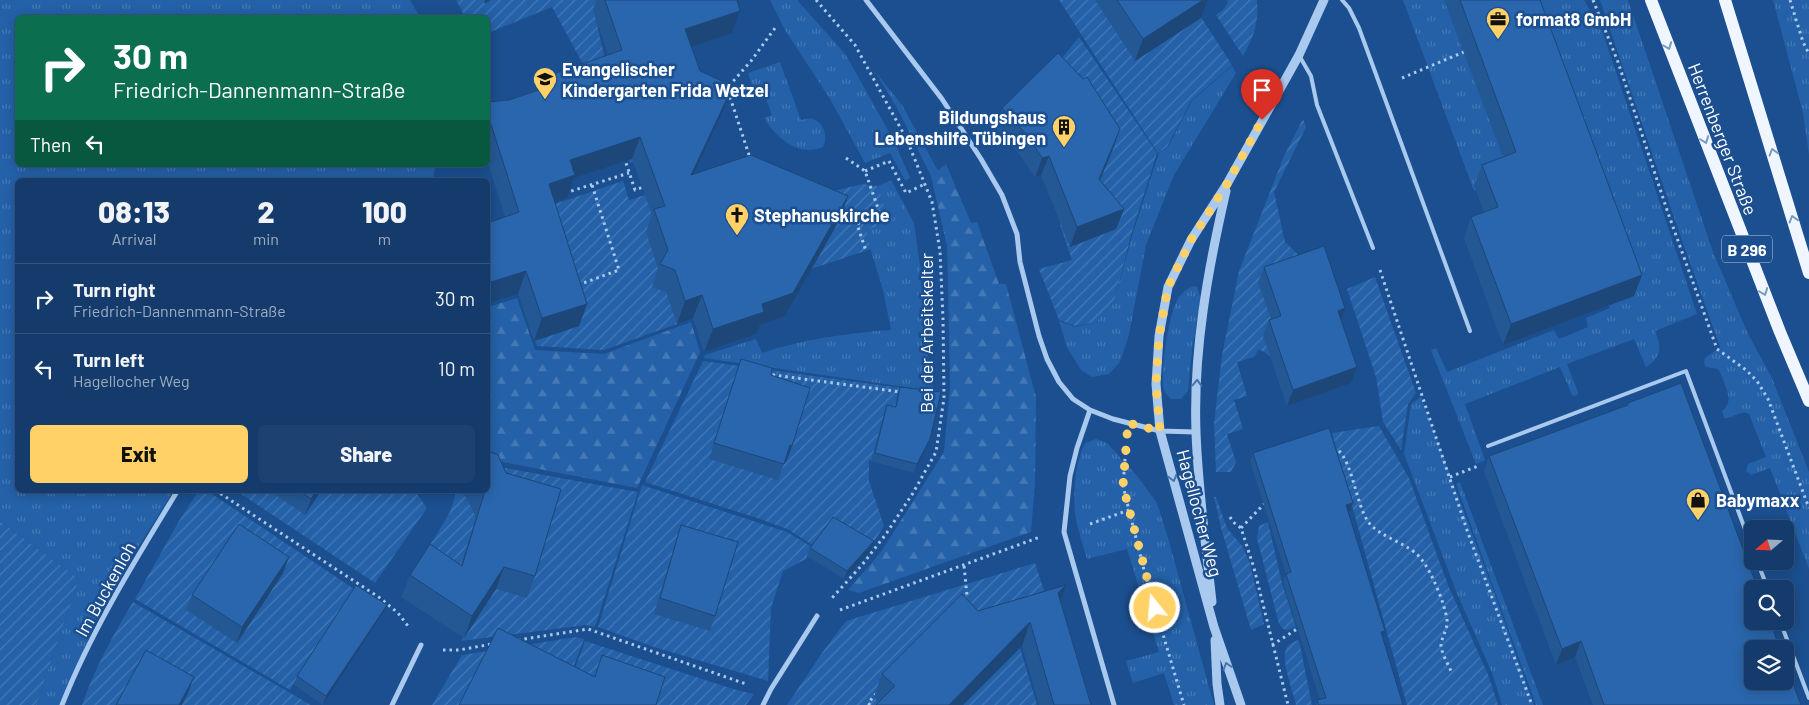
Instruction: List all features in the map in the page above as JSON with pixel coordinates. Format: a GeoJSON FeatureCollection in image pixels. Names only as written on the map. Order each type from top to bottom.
{"type":"FeatureCollection","features":[{"type":"Feature","properties":{"kind":"main road","name":"Herrenberger Straße"},"geometry":{"type":"LineString","coordinates":[[1651,0],[1809,402]]}},
{"type":"Feature","properties":{"kind":"main road","name":"B 296"},"geometry":{"type":"LineString","coordinates":[[1726,2],[1809,273]]}},
{"type":"Feature","properties":{"kind":"street"},"geometry":{"type":"LineString","coordinates":[[866,0],[942,99],[1002,195],[1016,234],[1020,262],[1031,309],[1048,359],[1059,382],[1073,400],[1090,410],[1128,423],[1160,431],[1196,432]]}},
{"type":"Feature","properties":{"kind":"street","name":"Hagellocher Weg"},"geometry":{"type":"LineString","coordinates":[[1241,705],[1214,627],[1160,431],[1156,384],[1159,336],[1168,287],[1191,240],[1227,184],[1299,55],[1324,0]]}},
{"type":"Feature","properties":{"kind":"street","name":"Hagellocher Weg"},"geometry":{"type":"LineString","coordinates":[[1220,705],[1196,432],[1197,380],[1202,326],[1212,254],[1227,184]]}},
{"type":"Feature","properties":{"kind":"street"},"geometry":{"type":"LineString","coordinates":[[1090,410],[1070,476],[1064,532],[1114,705]]}},
{"type":"Feature","properties":{"kind":"street","name":"Im Buckenloh"},"geometry":{"type":"LineString","coordinates":[[62,705],[99,624],[176,493]]}},
{"type":"Feature","properties":{"kind":"street"},"geometry":{"type":"LineString","coordinates":[[763,705],[817,616]]}},
{"type":"Feature","properties":{"kind":"street"},"geometry":{"type":"LineString","coordinates":[[392,705],[421,645]]}},
{"type":"Feature","properties":{"kind":"lane"},"geometry":{"type":"LineString","coordinates":[[1342,0],[1349,8],[1360,28],[1470,331]]}},
{"type":"Feature","properties":{"kind":"lane"},"geometry":{"type":"LineString","coordinates":[[1299,55],[1311,76],[1317,105],[1373,248]]}},
{"type":"Feature","properties":{"kind":"lane"},"geometry":{"type":"LineString","coordinates":[[1488,446],[1686,371],[1744,527]]}},
{"type":"Feature","properties":{"kind":"lane"},"geometry":{"type":"LineString","coordinates":[[1783,630],[1809,698]]}},
{"type":"Feature","properties":{"kind":"path","name":"Bei der Arbeitskelter"},"geometry":{"type":"LineString","coordinates":[[816,0],[855,45],[906,140],[932,202],[940,251],[944,398],[936,452],[913,493],[886,534],[862,565],[817,616]]}},
{"type":"Feature","properties":{"kind":"path"},"geometry":{"type":"LineString","coordinates":[[1593,0],[1618,62],[1668,213],[1717,349],[1758,381],[1768,399],[1809,508]]}},
{"type":"Feature","properties":{"kind":"path"},"geometry":{"type":"LineString","coordinates":[[1790,0],[1803,42],[1809,54]]}},
{"type":"Feature","properties":{"kind":"path"},"geometry":{"type":"LineString","coordinates":[[743,161],[751,158],[727,88],[751,61],[775,28]]}},
{"type":"Feature","properties":{"kind":"path"},"geometry":{"type":"LineString","coordinates":[[1380,87],[1464,52]]}},
{"type":"Feature","properties":{"kind":"path"},"geometry":{"type":"LineString","coordinates":[[623,155],[635,190],[650,185]]}},
{"type":"Feature","properties":{"kind":"path"},"geometry":{"type":"LineString","coordinates":[[846,158],[865,171],[880,214],[857,224],[866,251]]}},
{"type":"Feature","properties":{"kind":"path"},"geometry":{"type":"LineString","coordinates":[[865,171],[889,161],[906,192],[925,184]]}},
{"type":"Feature","properties":{"kind":"path"},"geometry":{"type":"LineString","coordinates":[[565,193],[629,173]]}},
{"type":"Feature","properties":{"kind":"path"},"geometry":{"type":"LineString","coordinates":[[576,286],[620,270],[592,184]]}},
{"type":"Feature","properties":{"kind":"path"},"geometry":{"type":"LineString","coordinates":[[1373,248],[1468,533],[1532,705]]}},
{"type":"Feature","properties":{"kind":"path"},"geometry":{"type":"LineString","coordinates":[[761,374],[906,393]]}},
{"type":"Feature","properties":{"kind":"path"},"geometry":{"type":"LineString","coordinates":[[935,397],[944,398]]}},
{"type":"Feature","properties":{"kind":"path"},"geometry":{"type":"LineString","coordinates":[[1128,423],[1123,486],[1145,574],[1184,705]]}},
{"type":"Feature","properties":{"kind":"path"},"geometry":{"type":"LineString","coordinates":[[1331,452],[1338,450],[1342,454],[1360,508],[1368,523],[1415,552],[1429,571],[1444,608],[1447,622],[1441,646],[1451,671]]}},
{"type":"Feature","properties":{"kind":"path"},"geometry":{"type":"LineString","coordinates":[[220,493],[380,598],[398,614],[421,645]]}},
{"type":"Feature","properties":{"kind":"path"},"geometry":{"type":"LineString","coordinates":[[1241,528],[1264,504]]}},
{"type":"Feature","properties":{"kind":"path"},"geometry":{"type":"LineString","coordinates":[[1064,532],[1129,510]]}},
{"type":"Feature","properties":{"kind":"path"},"geometry":{"type":"LineString","coordinates":[[1230,519],[1241,528],[1254,568],[1288,705]]}},
{"type":"Feature","properties":{"kind":"path"},"geometry":{"type":"LineString","coordinates":[[817,616],[839,610],[1029,540]]}},
{"type":"Feature","properties":{"kind":"path"},"geometry":{"type":"LineString","coordinates":[[961,603],[967,596],[964,565]]}},
{"type":"Feature","properties":{"kind":"path"},"geometry":{"type":"LineString","coordinates":[[510,641],[588,629],[739,682]]}},
{"type":"Feature","properties":{"kind":"path"},"geometry":{"type":"LineString","coordinates":[[1272,645],[1297,629]]}},
{"type":"Feature","properties":{"kind":"path"},"geometry":{"type":"LineString","coordinates":[[470,648],[495,644]]}},
{"type":"Feature","properties":{"kind":"path"},"geometry":{"type":"LineString","coordinates":[[870,705],[868,703],[881,689]]}},
{"type":"Feature","properties":{"kind":"green space"},"geometry":{"type":"Polygon","coordinates":[[[0,0],[410,0],[419,15],[15,15],[15,167],[435,167],[433,178],[15,178],[15,493],[172,493],[101,606],[63,705],[36,705],[79,579],[0,521],[0,0]]]}},
{"type":"Feature","properties":{"kind":"green space"},"geometry":{"type":"Polygon","coordinates":[[[456,0],[620,0],[594,11],[605,59],[647,157],[630,163],[595,62],[584,66],[552,7],[490,32],[490,15],[464,15],[456,0]]]}},
{"type":"Feature","properties":{"kind":"green space"},"geometry":{"type":"Polygon","coordinates":[[[770,0],[797,0],[846,55],[895,143],[910,178],[905,180],[890,153],[865,163],[830,99],[785,30],[770,0]]]}},
{"type":"Feature","properties":{"kind":"green space"},"geometry":{"type":"Polygon","coordinates":[[[1059,0],[1190,0],[1232,65],[1191,101],[1167,147],[1158,153],[1059,0]]]}},
{"type":"Feature","properties":{"kind":"green space"},"geometry":{"type":"Polygon","coordinates":[[[1227,0],[1257,0],[1255,29],[1243,56],[1216,15],[1224,9],[1228,2],[1227,0]]]}},
{"type":"Feature","properties":{"kind":"green space"},"geometry":{"type":"Polygon","coordinates":[[[1403,0],[1584,0],[1603,33],[1697,314],[1655,331],[1659,342],[1658,355],[1646,367],[1634,339],[1567,364],[1578,392],[1577,395],[1572,395],[1560,367],[1465,404],[1485,460],[1476,464],[1431,350],[1436,348],[1447,372],[1554,330],[1559,339],[1588,327],[1586,318],[1610,308],[1565,190],[1474,191],[1403,0]]]}},
{"type":"Feature","properties":{"kind":"green space"},"geometry":{"type":"Polygon","coordinates":[[[1600,0],[1628,0],[1713,252],[1748,334],[1771,376],[1809,472],[1809,569],[1794,530],[1794,520],[1790,520],[1770,468],[1751,475],[1746,471],[1748,464],[1766,457],[1749,414],[1744,412],[1724,418],[1722,411],[1726,407],[1729,397],[1726,386],[1719,370],[1705,366],[1704,361],[1705,358],[1720,347],[1600,0]]]}},
{"type":"Feature","properties":{"kind":"green space"},"geometry":{"type":"Polygon","coordinates":[[[1773,0],[1809,0],[1809,155],[1803,113],[1773,0]]]}},
{"type":"Feature","properties":{"kind":"green space"},"geometry":{"type":"Polygon","coordinates":[[[1079,37],[1157,153],[1132,232],[1114,302],[1096,322],[1076,326],[1059,320],[1039,269],[1072,260],[1060,225],[1050,73],[1079,37]]]}},
{"type":"Feature","properties":{"kind":"green space"},"geometry":{"type":"Polygon","coordinates":[[[780,62],[801,120],[813,119],[823,127],[825,139],[823,147],[814,150],[797,148],[781,138],[764,118],[772,115],[762,87],[753,89],[748,73],[780,62]]]}},
{"type":"Feature","properties":{"kind":"green space"},"geometry":{"type":"Polygon","coordinates":[[[1232,66],[1236,73],[1174,175],[1146,245],[1129,335],[1120,362],[1109,374],[1092,377],[1081,370],[1067,347],[1059,321],[1076,327],[1096,322],[1114,302],[1133,233],[1159,153],[1168,147],[1192,101],[1232,66]]]}},
{"type":"Feature","properties":{"kind":"green space"},"geometry":{"type":"Polygon","coordinates":[[[874,70],[902,105],[938,171],[931,176],[896,106],[874,70]]]}},
{"type":"Feature","properties":{"kind":"green space"},"geometry":{"type":"Polygon","coordinates":[[[1303,119],[1306,127],[1274,192],[1285,242],[1309,265],[1275,332],[1270,356],[1259,349],[1254,357],[1237,362],[1247,396],[1234,400],[1243,429],[1227,434],[1236,462],[1231,472],[1216,472],[1214,423],[1222,355],[1239,271],[1284,156],[1303,119]]]}},
{"type":"Feature","properties":{"kind":"green space"},"geometry":{"type":"Polygon","coordinates":[[[946,164],[971,223],[977,222],[999,284],[1006,284],[1036,397],[1035,483],[1031,532],[859,593],[848,590],[881,552],[944,452],[950,387],[947,246],[931,176],[946,164]]]}},
{"type":"Feature","properties":{"kind":"green space"},"geometry":{"type":"Polygon","coordinates":[[[891,180],[914,223],[921,272],[923,320],[933,391],[704,358],[705,355],[756,339],[762,353],[826,337],[891,330],[883,290],[865,231],[889,220],[878,186],[891,180]]]}},
{"type":"Feature","properties":{"kind":"green space"},"geometry":{"type":"Polygon","coordinates":[[[623,181],[629,200],[645,195],[657,229],[677,324],[604,350],[537,346],[495,224],[623,181]]]}},
{"type":"Feature","properties":{"kind":"green space"},"geometry":{"type":"Polygon","coordinates":[[[863,184],[878,186],[889,220],[866,231],[871,249],[808,270],[824,193],[863,184]]]}},
{"type":"Feature","properties":{"kind":"green space"},"geometry":{"type":"Polygon","coordinates":[[[1375,277],[1416,393],[1408,404],[1401,450],[1383,422],[1376,377],[1347,289],[1375,277]]]}},
{"type":"Feature","properties":{"kind":"green space"},"geometry":{"type":"Polygon","coordinates":[[[1194,286],[1197,287],[1201,299],[1192,350],[1188,391],[1181,399],[1171,399],[1163,386],[1163,368],[1172,313],[1180,296],[1194,286]]]}},
{"type":"Feature","properties":{"kind":"green space"},"geometry":{"type":"Polygon","coordinates":[[[517,298],[535,350],[604,354],[691,322],[700,352],[637,488],[490,459],[490,306],[517,298]]]}},
{"type":"Feature","properties":{"kind":"green space"},"geometry":{"type":"Polygon","coordinates":[[[703,361],[938,393],[912,470],[869,460],[869,481],[884,526],[870,548],[816,547],[787,529],[645,482],[703,361]]]}},
{"type":"Feature","properties":{"kind":"green space"},"geometry":{"type":"Polygon","coordinates":[[[1421,397],[1534,705],[1502,705],[1492,673],[1456,591],[1404,454],[1411,404],[1421,397]]]}},
{"type":"Feature","properties":{"kind":"green space"},"geometry":{"type":"Polygon","coordinates":[[[1379,426],[1409,478],[1448,585],[1489,677],[1498,705],[1407,705],[1332,433],[1379,426]]]}},
{"type":"Feature","properties":{"kind":"green space"},"geometry":{"type":"Polygon","coordinates":[[[1096,439],[1107,443],[1138,477],[1157,503],[1214,705],[1174,705],[1164,673],[1133,683],[1126,661],[1159,652],[1127,549],[1087,559],[1075,513],[1074,496],[1079,459],[1085,443],[1096,439]]]}},
{"type":"Feature","properties":{"kind":"green space"},"geometry":{"type":"Polygon","coordinates":[[[490,465],[638,492],[595,627],[586,625],[461,641],[483,608],[418,565],[450,512],[456,493],[490,493],[490,465]]]}},
{"type":"Feature","properties":{"kind":"green space"},"geometry":{"type":"Polygon","coordinates":[[[1460,482],[1543,705],[1536,705],[1456,484],[1460,482]]]}},
{"type":"Feature","properties":{"kind":"green space"},"geometry":{"type":"Polygon","coordinates":[[[642,485],[787,532],[812,547],[806,559],[783,571],[771,608],[768,681],[654,647],[598,627],[642,485]]]}},
{"type":"Feature","properties":{"kind":"green space"},"geometry":{"type":"Polygon","coordinates":[[[197,493],[210,493],[354,589],[290,690],[135,599],[197,493]]]}},
{"type":"Feature","properties":{"kind":"green space"},"geometry":{"type":"Polygon","coordinates":[[[240,493],[416,493],[427,508],[375,583],[240,493]]]}},
{"type":"Feature","properties":{"kind":"green space"},"geometry":{"type":"Polygon","coordinates":[[[1214,497],[1216,497],[1227,528],[1243,547],[1250,564],[1264,624],[1251,630],[1221,528],[1214,497]]]}},
{"type":"Feature","properties":{"kind":"green space"},"geometry":{"type":"Polygon","coordinates":[[[0,521],[79,579],[36,705],[0,705],[0,521]]]}},
{"type":"Feature","properties":{"kind":"green space"},"geometry":{"type":"Polygon","coordinates":[[[1268,522],[1282,583],[1296,627],[1288,630],[1283,629],[1279,624],[1257,538],[1259,526],[1268,522]]]}},
{"type":"Feature","properties":{"kind":"green space"},"geometry":{"type":"Polygon","coordinates":[[[1035,563],[1050,609],[1012,621],[1037,705],[787,705],[846,621],[1035,563]]]}},
{"type":"Feature","properties":{"kind":"green space"},"geometry":{"type":"Polygon","coordinates":[[[133,602],[311,705],[82,705],[105,652],[133,602]]]}},
{"type":"Feature","properties":{"kind":"green space"},"geometry":{"type":"Polygon","coordinates":[[[576,637],[584,639],[559,705],[432,705],[462,655],[576,637]]]}},
{"type":"Feature","properties":{"kind":"green space"},"geometry":{"type":"Polygon","coordinates":[[[1299,640],[1312,705],[1296,705],[1287,672],[1286,650],[1290,644],[1299,640]]]}},
{"type":"Feature","properties":{"kind":"green space"},"geometry":{"type":"Polygon","coordinates":[[[585,641],[736,690],[754,694],[746,705],[562,705],[585,641]]]}},
{"type":"Feature","properties":{"kind":"building"},"geometry":{"type":"Polygon","coordinates":[[[605,0],[737,0],[740,11],[685,29],[700,71],[733,86],[691,175],[751,155],[848,196],[793,293],[762,304],[764,312],[713,329],[702,295],[685,301],[675,270],[660,264],[668,250],[654,209],[665,206],[640,137],[570,160],[575,175],[549,184],[587,304],[542,318],[526,271],[490,282],[490,222],[519,212],[490,121],[490,102],[509,100],[545,88],[542,78],[622,50],[605,0]]]}},
{"type":"Feature","properties":{"kind":"building"},"geometry":{"type":"Polygon","coordinates":[[[1117,0],[1203,0],[1143,39],[1117,0]]]}},
{"type":"Feature","properties":{"kind":"building"},"geometry":{"type":"Polygon","coordinates":[[[1460,0],[1540,0],[1642,275],[1511,324],[1471,217],[1498,207],[1482,165],[1516,152],[1460,0]]]}},
{"type":"Feature","properties":{"kind":"building","name":"Bildungshaus Lebenshilfe Tübingen"},"geometry":{"type":"Polygon","coordinates":[[[1058,53],[1083,79],[1087,77],[1120,129],[1099,179],[1124,209],[1077,227],[1049,156],[1042,158],[1027,135],[1002,108],[1058,53]]]}},
{"type":"Feature","properties":{"kind":"building"},"geometry":{"type":"Polygon","coordinates":[[[1324,246],[1345,308],[1338,311],[1357,367],[1293,390],[1269,320],[1281,316],[1264,267],[1324,246]]]}},
{"type":"Feature","properties":{"kind":"building"},"geometry":{"type":"Polygon","coordinates":[[[741,359],[772,368],[771,375],[810,388],[792,446],[790,445],[784,464],[714,443],[741,359]]]}},
{"type":"Feature","properties":{"kind":"building"},"geometry":{"type":"Polygon","coordinates":[[[1681,383],[1744,552],[1744,570],[1751,570],[1755,580],[1744,580],[1744,630],[1773,630],[1777,640],[1744,640],[1744,690],[1794,690],[1794,686],[1801,705],[1604,705],[1581,641],[1562,649],[1489,456],[1628,405],[1628,403],[1681,383]]]}},
{"type":"Feature","properties":{"kind":"building"},"geometry":{"type":"Polygon","coordinates":[[[900,387],[941,392],[930,439],[917,464],[875,453],[887,405],[896,407],[900,387]]]}},
{"type":"Feature","properties":{"kind":"building"},"geometry":{"type":"Polygon","coordinates":[[[1329,428],[1353,503],[1346,505],[1385,631],[1381,632],[1403,705],[1319,705],[1317,700],[1326,698],[1286,574],[1291,572],[1253,453],[1329,428]]]}},
{"type":"Feature","properties":{"kind":"building"},"geometry":{"type":"Polygon","coordinates":[[[490,452],[498,455],[506,473],[561,489],[535,576],[504,567],[472,616],[410,575],[430,544],[462,566],[484,494],[490,493],[490,452]]]}},
{"type":"Feature","properties":{"kind":"building"},"geometry":{"type":"Polygon","coordinates":[[[302,493],[315,493],[311,499],[302,493]]]}},
{"type":"Feature","properties":{"kind":"building"},"geometry":{"type":"Polygon","coordinates":[[[833,517],[874,541],[847,571],[810,548],[833,517]]]}},
{"type":"Feature","properties":{"kind":"building"},"geometry":{"type":"Polygon","coordinates":[[[239,524],[289,557],[242,627],[192,595],[239,524]]]}},
{"type":"Feature","properties":{"kind":"building"},"geometry":{"type":"Polygon","coordinates":[[[681,525],[738,542],[715,616],[660,598],[681,525]]]}},
{"type":"Feature","properties":{"kind":"building"},"geometry":{"type":"Polygon","coordinates":[[[356,585],[387,605],[326,696],[297,676],[356,585]]]}},
{"type":"Feature","properties":{"kind":"building"},"geometry":{"type":"Polygon","coordinates":[[[1066,585],[1058,593],[1091,705],[1054,705],[1030,622],[949,705],[876,705],[895,686],[882,674],[962,594],[978,611],[1066,585]]]}},
{"type":"Feature","properties":{"kind":"building"},"geometry":{"type":"Polygon","coordinates":[[[498,628],[595,677],[602,655],[665,677],[656,705],[459,705],[498,628]]]}},
{"type":"Feature","properties":{"kind":"building"},"geometry":{"type":"Polygon","coordinates":[[[146,650],[194,677],[179,705],[116,705],[146,650]]]}},
{"type":"Feature","properties":{"kind":"place","name":"format8 GmbH"},"geometry":{"type":"Point","coordinates":[1498,40]}},
{"type":"Feature","properties":{"kind":"place","name":"Evangelischer Kindergarten Frida Wetzel"},"geometry":{"type":"Point","coordinates":[545,100]}},
{"type":"Feature","properties":{"kind":"place","name":"Bildungshaus Lebenshilfe Tübingen"},"geometry":{"type":"Point","coordinates":[1064,148]}},
{"type":"Feature","properties":{"kind":"place","name":"Stephanuskirche"},"geometry":{"type":"Point","coordinates":[737,236]}},
{"type":"Feature","properties":{"kind":"place","name":"Babymaxx"},"geometry":{"type":"Point","coordinates":[1698,521]}},
{"type":"Feature","properties":{"kind":"route"},"geometry":{"type":"LineString","coordinates":[[1155,608],[1123,486],[1128,423],[1160,431],[1156,384],[1159,336],[1168,287],[1191,240],[1227,184],[1262,120]]}}]}
